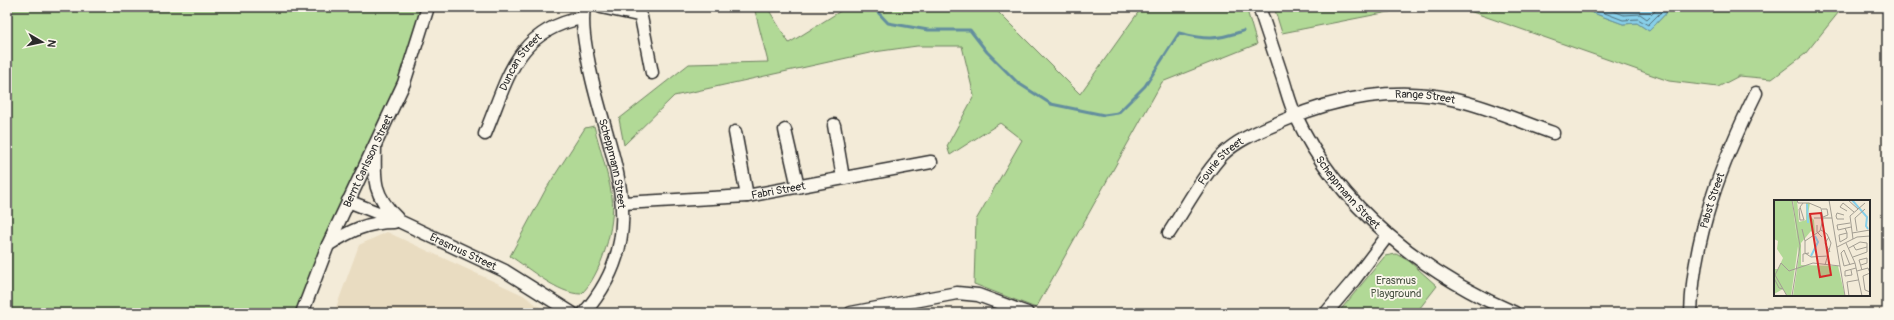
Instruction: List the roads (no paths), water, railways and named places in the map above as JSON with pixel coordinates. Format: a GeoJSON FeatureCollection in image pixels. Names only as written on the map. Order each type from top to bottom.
{"type":"FeatureCollection","features":[{"type":"Feature","properties":{"kind":"street","name":"Bernt Carlsson Street"},"geometry":{"type":"LineString","coordinates":[[302,313],[328,245],[404,83],[428,7]]}},
{"type":"Feature","properties":{"kind":"street"},"geometry":{"type":"LineString","coordinates":[[601,7],[638,15],[641,17],[652,73]]}},
{"type":"Feature","properties":{"kind":"street","name":"Scheppmann Street"},"geometry":{"type":"LineString","coordinates":[[1259,7],[1295,116],[1319,158],[1352,201],[1388,235],[1463,287],[1515,313]]}},
{"type":"Feature","properties":{"kind":"street","name":"Scheppmann Street"},"geometry":{"type":"LineString","coordinates":[[583,13],[586,52],[623,203],[623,223],[616,259],[605,285],[584,313]]}},
{"type":"Feature","properties":{"kind":"street","name":"Duncan Street"},"geometry":{"type":"LineString","coordinates":[[485,134],[518,56],[542,33],[583,13]]}},
{"type":"Feature","properties":{"kind":"street","name":"Range Street"},"geometry":{"type":"LineString","coordinates":[[1295,116],[1332,104],[1365,97],[1408,93],[1457,100],[1553,133]]}},
{"type":"Feature","properties":{"kind":"street","name":"Pabst Street"},"geometry":{"type":"LineString","coordinates":[[1691,313],[1691,292],[1699,239],[1729,151],[1756,93]]}},
{"type":"Feature","properties":{"kind":"street","name":"Fourie Street"},"geometry":{"type":"LineString","coordinates":[[1169,233],[1207,173],[1222,155],[1235,144],[1252,134],[1295,116]]}},
{"type":"Feature","properties":{"kind":"street"},"geometry":{"type":"LineString","coordinates":[[834,125],[843,178]]}},
{"type":"Feature","properties":{"kind":"street"},"geometry":{"type":"LineString","coordinates":[[785,130],[798,187]]}},
{"type":"Feature","properties":{"kind":"street"},"geometry":{"type":"LineString","coordinates":[[735,132],[747,196]]}},
{"type":"Feature","properties":{"kind":"street"},"geometry":{"type":"LineString","coordinates":[[375,144],[376,184],[386,207],[401,222]]}},
{"type":"Feature","properties":{"kind":"street","name":"Fabri Street"},"geometry":{"type":"LineString","coordinates":[[623,203],[747,196],[931,162]]}},
{"type":"Feature","properties":{"kind":"street","name":"Erasmus Street"},"geometry":{"type":"LineString","coordinates":[[348,201],[401,222],[505,271],[572,313]]}},
{"type":"Feature","properties":{"kind":"street"},"geometry":{"type":"LineString","coordinates":[[328,245],[363,225],[381,222],[401,222]]}},
{"type":"Feature","properties":{"kind":"street"},"geometry":{"type":"LineString","coordinates":[[1326,313],[1354,280],[1388,235]]}},
{"type":"Feature","properties":{"kind":"street"},"geometry":{"type":"LineString","coordinates":[[851,313],[957,293],[978,295],[1027,313]]}},
{"type":"Feature","properties":{"kind":"water"},"geometry":{"type":"Polygon","coordinates":[[[1577,7],[1672,7],[1649,31],[1637,23],[1623,24],[1577,7]]]}},
{"type":"Feature","properties":{"kind":"waterway"},"geometry":{"type":"LineString","coordinates":[[873,7],[888,23],[928,30],[970,30],[987,52],[1018,83],[1051,104],[1104,115],[1118,113],[1145,86],[1179,33],[1211,38],[1243,31]]}},
{"type":"Feature","properties":{"kind":"waterway"},"geometry":{"type":"LineString","coordinates":[[1278,9],[1292,7]]}},
{"type":"Feature","properties":{"kind":"park label","name":"Erasmus Playground"},"geometry":{"type":"Point","coordinates":[1396,286]}}]}
